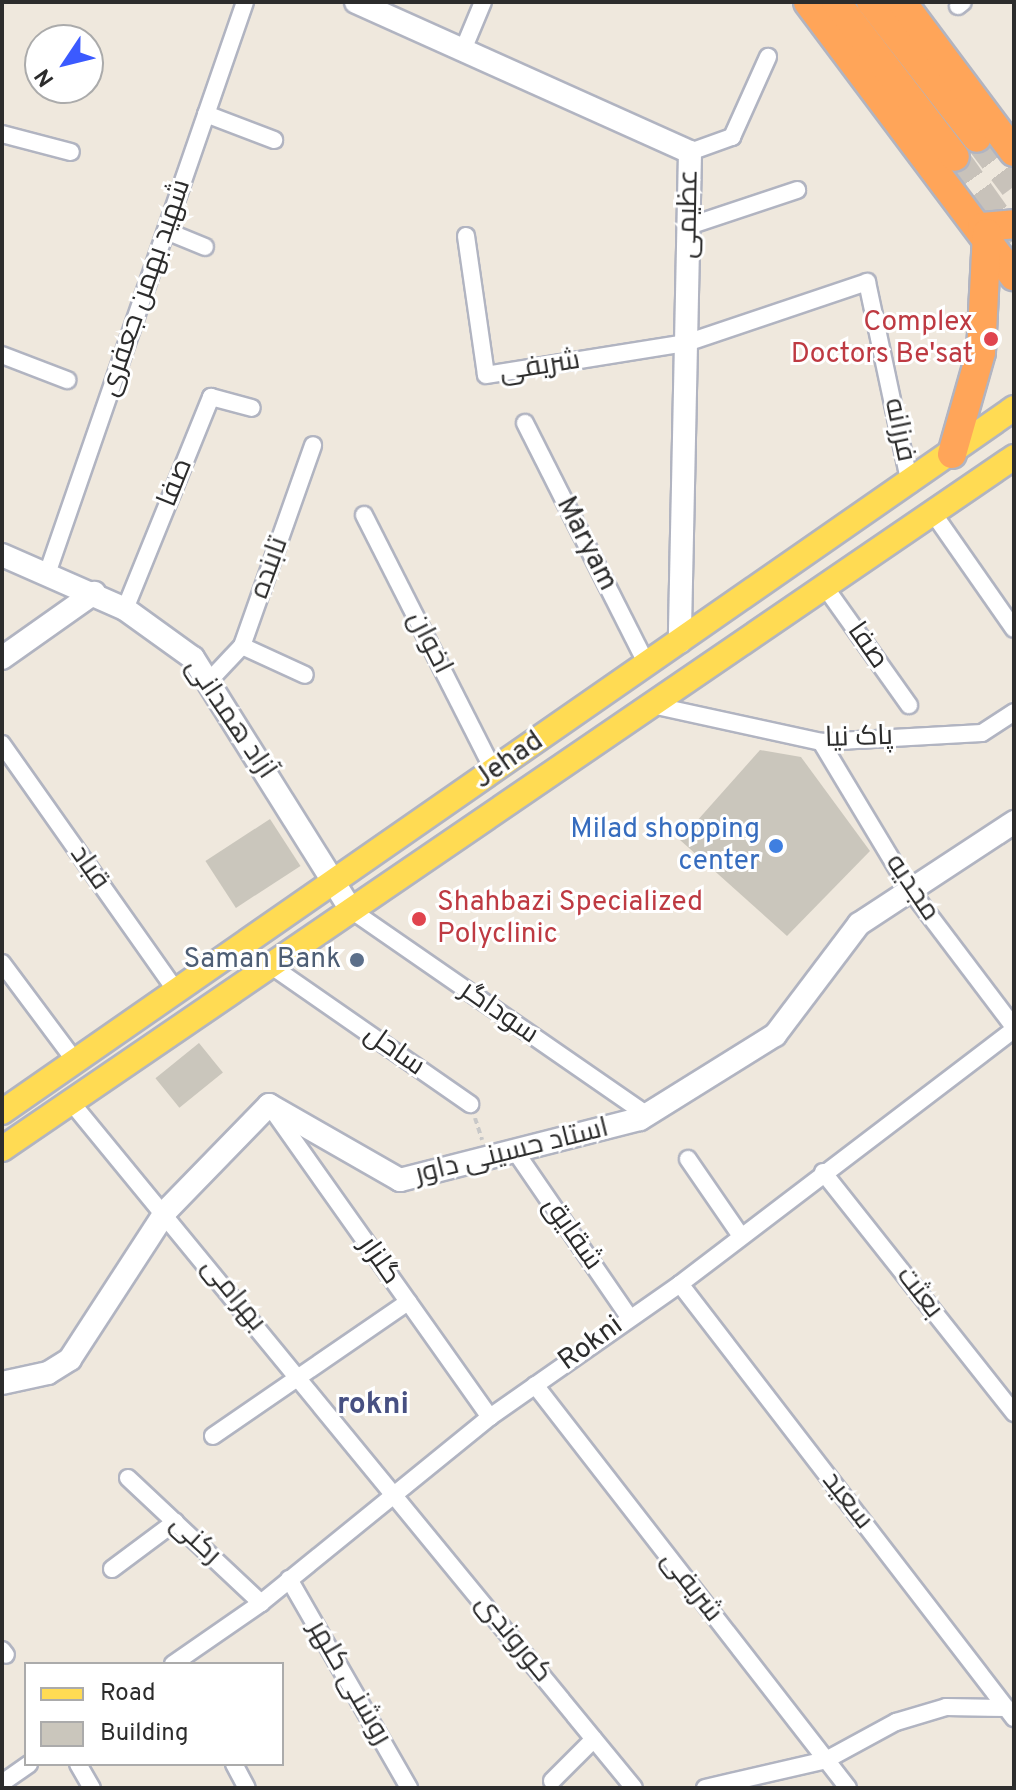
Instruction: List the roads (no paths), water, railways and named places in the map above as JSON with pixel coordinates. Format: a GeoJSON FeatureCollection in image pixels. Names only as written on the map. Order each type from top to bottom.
{"type":"FeatureCollection","features":[{"type":"Feature","properties":{"kind":"highway"},"geometry":{"type":"LineString","coordinates":[[808,2],[984,230],[1014,276]]}},
{"type":"Feature","properties":{"kind":"highway"},"geometry":{"type":"LineString","coordinates":[[836,2],[955,157]]}},
{"type":"Feature","properties":{"kind":"highway"},"geometry":{"type":"LineString","coordinates":[[871,2],[977,138]]}},
{"type":"Feature","properties":{"kind":"highway"},"geometry":{"type":"LineString","coordinates":[[902,2],[1014,152]]}},
{"type":"Feature","properties":{"kind":"highway"},"geometry":{"type":"LineString","coordinates":[[984,230],[1014,224]]}},
{"type":"Feature","properties":{"kind":"highway"},"geometry":{"type":"LineString","coordinates":[[952,454],[981,352],[984,230]]}},
{"type":"Feature","properties":{"kind":"main road","name":"Jehad"},"geometry":{"type":"LineString","coordinates":[[2,1112],[910,484],[1014,408]]}},
{"type":"Feature","properties":{"kind":"main road","name":"Jehad"},"geometry":{"type":"LineString","coordinates":[[2,1149],[1014,457]]}},
{"type":"Feature","properties":{"kind":"street","name":"شهید بهمن جعفری"},"geometry":{"type":"LineString","coordinates":[[47,574],[245,2]]}},
{"type":"Feature","properties":{"kind":"street","name":"عظیمی"},"geometry":{"type":"LineString","coordinates":[[356,2],[690,152],[680,642]]}},
{"type":"Feature","properties":{"kind":"street"},"geometry":{"type":"LineString","coordinates":[[463,50],[483,2]]}},
{"type":"Feature","properties":{"kind":"street"},"geometry":{"type":"LineString","coordinates":[[690,152],[732,137],[768,57]]}},
{"type":"Feature","properties":{"kind":"street"},"geometry":{"type":"LineString","coordinates":[[206,114],[274,140]]}},
{"type":"Feature","properties":{"kind":"street"},"geometry":{"type":"LineString","coordinates":[[2,134],[71,152]]}},
{"type":"Feature","properties":{"kind":"street"},"geometry":{"type":"LineString","coordinates":[[689,226],[797,190]]}},
{"type":"Feature","properties":{"kind":"street"},"geometry":{"type":"LineString","coordinates":[[166,231],[205,247]]}},
{"type":"Feature","properties":{"kind":"street","name":"شریفی"},"geometry":{"type":"LineString","coordinates":[[466,236],[486,375],[686,343]]}},
{"type":"Feature","properties":{"kind":"street","name":"فرزانه"},"geometry":{"type":"LineString","coordinates":[[686,343],[867,282],[910,484]]}},
{"type":"Feature","properties":{"kind":"street"},"geometry":{"type":"LineString","coordinates":[[2,355],[67,380]]}},
{"type":"Feature","properties":{"kind":"street","name":"صفا"},"geometry":{"type":"LineString","coordinates":[[125,609],[211,397],[252,408]]}},
{"type":"Feature","properties":{"kind":"street","name":"Maryam"},"geometry":{"type":"LineString","coordinates":[[525,423],[647,665]]}},
{"type":"Feature","properties":{"kind":"street","name":"تابنده"},"geometry":{"type":"LineString","coordinates":[[209,681],[242,646],[313,445]]}},
{"type":"Feature","properties":{"kind":"street"},"geometry":{"type":"LineString","coordinates":[[933,513],[1014,629]]}},
{"type":"Feature","properties":{"kind":"street","name":"اخوان"},"geometry":{"type":"LineString","coordinates":[[364,515],[494,771]]}},
{"type":"Feature","properties":{"kind":"street","name":"آزاد همدانی"},"geometry":{"type":"LineString","coordinates":[[2,555],[94,593],[175,642],[209,681],[351,910]]}},
{"type":"Feature","properties":{"kind":"street","name":"صفا"},"geometry":{"type":"LineString","coordinates":[[825,587],[909,705]]}},
{"type":"Feature","properties":{"kind":"street"},"geometry":{"type":"LineString","coordinates":[[2,658],[94,593]]}},
{"type":"Feature","properties":{"kind":"street"},"geometry":{"type":"LineString","coordinates":[[242,646],[305,675]]}},
{"type":"Feature","properties":{"kind":"street","name":"پاک نیا"},"geometry":{"type":"LineString","coordinates":[[652,705],[821,742],[982,733],[1014,712]]}},
{"type":"Feature","properties":{"kind":"street","name":"مجدیه"},"geometry":{"type":"LineString","coordinates":[[821,742],[908,887],[1014,1028]]}},
{"type":"Feature","properties":{"kind":"street","name":"قباد"},"geometry":{"type":"LineString","coordinates":[[2,744],[176,991]]}},
{"type":"Feature","properties":{"kind":"street","name":"استاد حسینی داور"},"geometry":{"type":"LineString","coordinates":[[269,1105],[400,1180],[647,1115],[775,1035],[859,924],[908,887],[1014,822]]}},
{"type":"Feature","properties":{"kind":"street","name":"سوداگر"},"geometry":{"type":"LineString","coordinates":[[351,910],[647,1115]]}},
{"type":"Feature","properties":{"kind":"street"},"geometry":{"type":"LineString","coordinates":[[2,963],[75,1061]]}},
{"type":"Feature","properties":{"kind":"street","name":"ساحل"},"geometry":{"type":"LineString","coordinates":[[270,965],[470,1104]]}},
{"type":"Feature","properties":{"kind":"street","name":"Rokni"},"geometry":{"type":"LineString","coordinates":[[178,1662],[261,1603],[392,1491],[629,1317],[680,1284],[1014,1028]]}},
{"type":"Feature","properties":{"kind":"street","name":"بهرامی"},"geometry":{"type":"LineString","coordinates":[[71,1102],[166,1211],[392,1491]]}},
{"type":"Feature","properties":{"kind":"street"},"geometry":{"type":"LineString","coordinates":[[2,1383],[48,1373],[70,1359],[166,1211],[269,1105]]}},
{"type":"Feature","properties":{"kind":"street","name":"گلزار"},"geometry":{"type":"LineString","coordinates":[[269,1105],[490,1417]]}},
{"type":"Feature","properties":{"kind":"street","name":"شقایق"},"geometry":{"type":"LineString","coordinates":[[515,1151],[629,1317]]}},
{"type":"Feature","properties":{"kind":"street"},"geometry":{"type":"LineString","coordinates":[[688,1159],[741,1236]]}},
{"type":"Feature","properties":{"kind":"street","name":"بعثت"},"geometry":{"type":"LineString","coordinates":[[823,1172],[1014,1413]]}},
{"type":"Feature","properties":{"kind":"street","name":"سعید"},"geometry":{"type":"LineString","coordinates":[[680,1284],[1011,1713]]}},
{"type":"Feature","properties":{"kind":"street"},"geometry":{"type":"LineString","coordinates":[[213,1436],[408,1302]]}},
{"type":"Feature","properties":{"kind":"street","name":"شریفی"},"geometry":{"type":"LineString","coordinates":[[535,1385],[848,1788]]}},
{"type":"Feature","properties":{"kind":"street","name":"رکنی"},"geometry":{"type":"LineString","coordinates":[[128,1478],[261,1603]]}},
{"type":"Feature","properties":{"kind":"street","name":"کوروندی"},"geometry":{"type":"LineString","coordinates":[[392,1491],[634,1788]]}},
{"type":"Feature","properties":{"kind":"street"},"geometry":{"type":"LineString","coordinates":[[112,1569],[175,1522]]}},
{"type":"Feature","properties":{"kind":"street","name":"روشنی کلهر"},"geometry":{"type":"LineString","coordinates":[[289,1579],[409,1788]]}},
{"type":"Feature","properties":{"kind":"street"},"geometry":{"type":"LineString","coordinates":[[705,1788],[754,1783],[826,1760],[896,1722],[946,1707],[1011,1713]]}},
{"type":"Feature","properties":{"kind":"street"},"geometry":{"type":"LineString","coordinates":[[552,1781],[594,1739]]}},
{"type":"Feature","properties":{"kind":"street"},"geometry":{"type":"LineString","coordinates":[[2,1783],[26,1766]]}},
{"type":"Feature","properties":{"kind":"street"},"geometry":{"type":"LineString","coordinates":[[79,1766],[92,1788]]}},
{"type":"Feature","properties":{"kind":"street"},"geometry":{"type":"LineString","coordinates":[[235,1766],[247,1788]]}},
{"type":"Feature","properties":{"kind":"tunnel"},"geometry":{"type":"LineString","coordinates":[[977,138],[1014,187]]}},
{"type":"Feature","properties":{"kind":"tunnel"},"geometry":{"type":"LineString","coordinates":[[955,157],[1014,240]]}},
{"type":"Feature","properties":{"kind":"place","name":"Complex Doctors Be'sat"},"geometry":{"type":"Point","coordinates":[991,339]}},
{"type":"Feature","properties":{"kind":"place","name":"Milad shopping center"},"geometry":{"type":"Point","coordinates":[776,846]}},
{"type":"Feature","properties":{"kind":"place","name":"Shahbazi Specialized Polyclinic"},"geometry":{"type":"Point","coordinates":[419,919]}},
{"type":"Feature","properties":{"kind":"place","name":"Saman Bank"},"geometry":{"type":"Point","coordinates":[357,960]}},
{"type":"Feature","properties":{"kind":"district","name":"rokni"},"geometry":{"type":"Point","coordinates":[373,1406]}}]}
